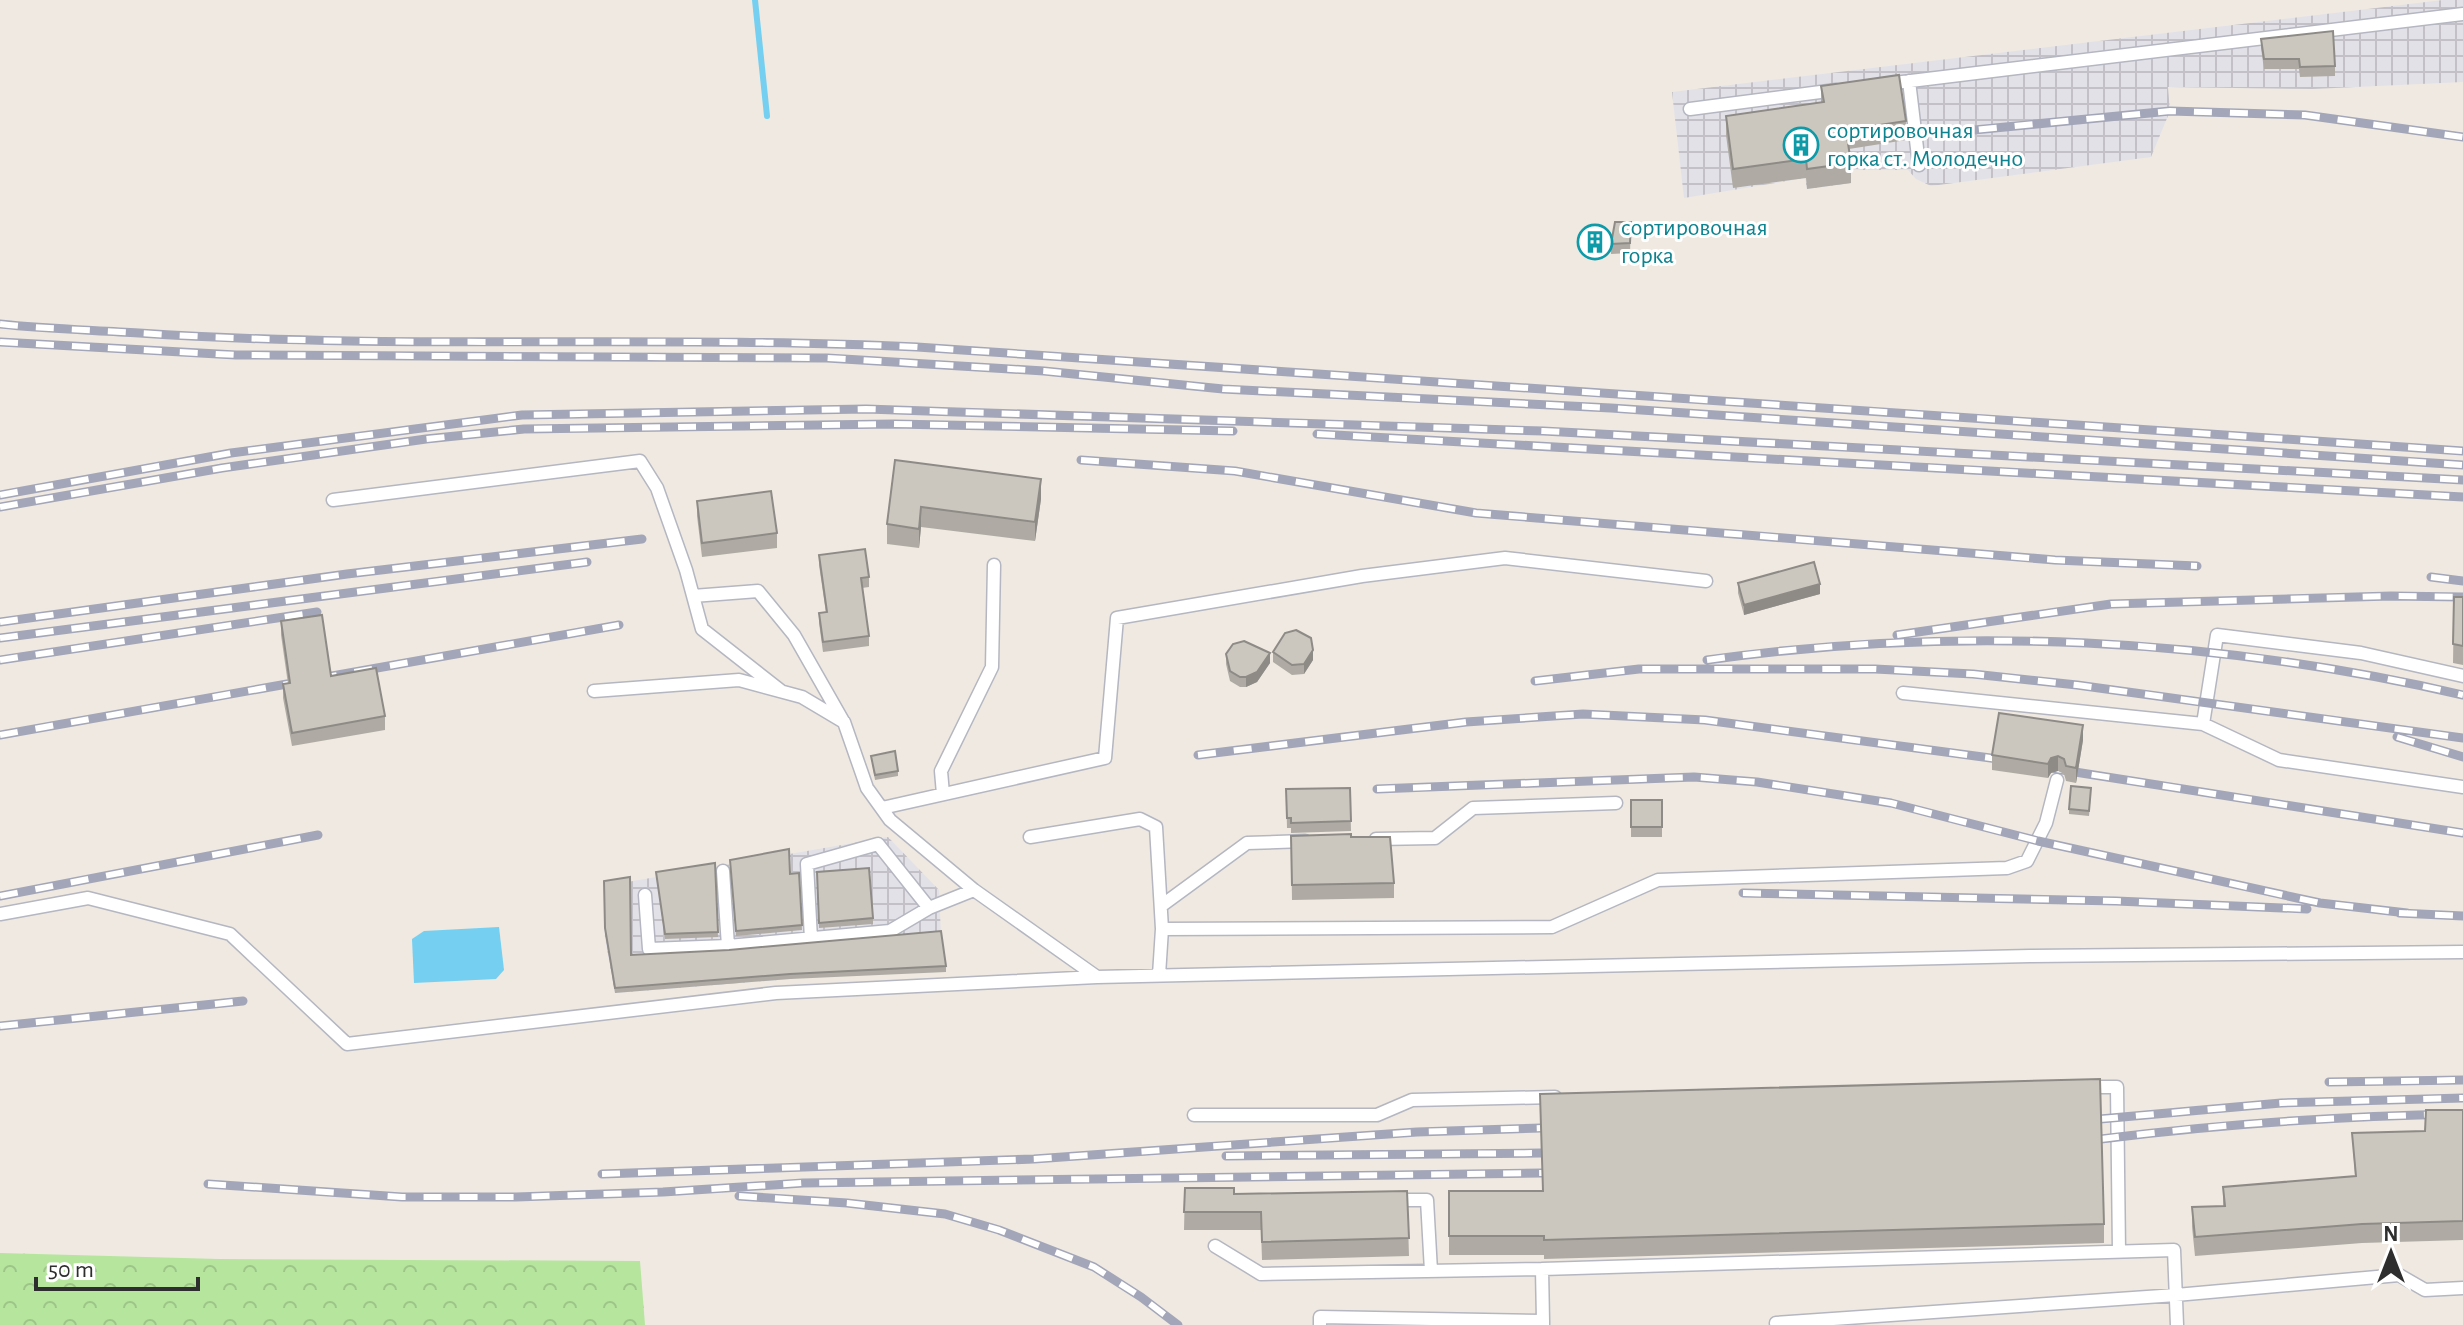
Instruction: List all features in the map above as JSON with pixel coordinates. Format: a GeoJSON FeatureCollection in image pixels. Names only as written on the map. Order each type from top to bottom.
{"type":"FeatureCollection","features":[{"type":"Feature","properties":{"kind":"lane"},"geometry":{"type":"LineString","coordinates":[[1878,85],[2463,14]]}},
{"type":"Feature","properties":{"kind":"lane"},"geometry":{"type":"LineString","coordinates":[[1909,81],[1919,165]]}},
{"type":"Feature","properties":{"kind":"lane"},"geometry":{"type":"LineString","coordinates":[[1690,109],[1847,89]]}},
{"type":"Feature","properties":{"kind":"lane"},"geometry":{"type":"LineString","coordinates":[[333,500],[640,461],[657,488],[702,629],[781,691]]}},
{"type":"Feature","properties":{"kind":"lane"},"geometry":{"type":"LineString","coordinates":[[882,808],[1105,758],[1117,618],[1362,576],[1505,558],[1706,581]]}},
{"type":"Feature","properties":{"kind":"lane"},"geometry":{"type":"LineString","coordinates":[[943,794],[941,771],[992,667],[994,565]]}},
{"type":"Feature","properties":{"kind":"lane"},"geometry":{"type":"LineString","coordinates":[[693,596],[758,591],[794,635],[844,722],[867,788],[890,820],[974,890],[1097,977]]}},
{"type":"Feature","properties":{"kind":"lane"},"geometry":{"type":"LineString","coordinates":[[2203,724],[2217,635],[2361,653],[2463,676]]}},
{"type":"Feature","properties":{"kind":"lane"},"geometry":{"type":"LineString","coordinates":[[594,691],[739,680],[802,697],[844,722]]}},
{"type":"Feature","properties":{"kind":"lane"},"geometry":{"type":"LineString","coordinates":[[1903,693],[2203,724],[2279,760],[2463,787]]}},
{"type":"Feature","properties":{"kind":"lane"},"geometry":{"type":"LineString","coordinates":[[1162,929],[1552,927],[1658,880],[2007,868],[2027,861],[2046,823],[2057,780]]}},
{"type":"Feature","properties":{"kind":"lane"},"geometry":{"type":"LineString","coordinates":[[1357,840],[1435,838],[1473,808],[1616,803]]}},
{"type":"Feature","properties":{"kind":"lane"},"geometry":{"type":"LineString","coordinates":[[1030,837],[1140,819],[1156,827],[1162,929],[1159,975]]}},
{"type":"Feature","properties":{"kind":"lane"},"geometry":{"type":"LineString","coordinates":[[1161,906],[1247,843],[1325,841]]}},
{"type":"Feature","properties":{"kind":"lane"},"geometry":{"type":"LineString","coordinates":[[811,939],[807,864],[878,844],[929,908]]}},
{"type":"Feature","properties":{"kind":"lane"},"geometry":{"type":"LineString","coordinates":[[723,871],[728,946]]}},
{"type":"Feature","properties":{"kind":"lane"},"geometry":{"type":"LineString","coordinates":[[645,895],[649,949],[728,946],[890,931],[929,908],[974,890]]}},
{"type":"Feature","properties":{"kind":"lane"},"geometry":{"type":"LineString","coordinates":[[0,914],[88,898],[230,934],[347,1044],[776,993],[1097,977],[2030,956],[2463,952]]}},
{"type":"Feature","properties":{"kind":"lane"},"geometry":{"type":"LineString","coordinates":[[2070,1087],[2117,1087],[2119,1252]]}},
{"type":"Feature","properties":{"kind":"lane"},"geometry":{"type":"LineString","coordinates":[[1194,1115],[1377,1115],[1412,1100],[1568,1097]]}},
{"type":"Feature","properties":{"kind":"lane"},"geometry":{"type":"LineString","coordinates":[[1384,1200],[1427,1200],[1431,1271]]}},
{"type":"Feature","properties":{"kind":"lane"},"geometry":{"type":"LineString","coordinates":[[1215,1246],[1261,1274],[2174,1250],[2177,1325]]}},
{"type":"Feature","properties":{"kind":"lane"},"geometry":{"type":"LineString","coordinates":[[1320,1325],[1320,1317],[1543,1323],[1542,1269]]}},
{"type":"Feature","properties":{"kind":"lane"},"geometry":{"type":"LineString","coordinates":[[1776,1323],[2176,1295],[2399,1275],[2425,1290],[2463,1288]]}},
{"type":"Feature","properties":{"kind":"shaded area"},"geometry":{"type":"Polygon","coordinates":[[[2463,0],[2463,82],[2313,89],[2168,87],[2170,111],[2151,157],[1931,186],[1916,179],[1908,170],[1849,170],[1851,183],[1807,189],[1805,178],[1684,198],[1672,92],[2463,0]]]}},
{"type":"Feature","properties":{"kind":"shaded area"},"geometry":{"type":"Polygon","coordinates":[[[888,837],[939,890],[941,936],[790,979],[615,993],[605,939],[604,886],[888,837]]]}},
{"type":"Feature","properties":{"kind":"green space"},"geometry":{"type":"Polygon","coordinates":[[[0,1253],[219,1259],[640,1261],[645,1325],[0,1325],[0,1253]]]}},
{"type":"Feature","properties":{"kind":"water"},"geometry":{"type":"Polygon","coordinates":[[[499,927],[504,970],[496,979],[414,983],[412,939],[424,931],[499,927]]]}},
{"type":"Feature","properties":{"kind":"building"},"geometry":{"type":"Polygon","coordinates":[[[2333,31],[2335,66],[2300,67],[2299,59],[2264,59],[2261,39],[2333,31]]]}},
{"type":"Feature","properties":{"kind":"building","name":"сортировочная горка ст. Молодечно"},"geometry":{"type":"Polygon","coordinates":[[[1899,75],[1906,121],[1846,130],[1851,163],[1807,169],[1806,159],[1733,169],[1726,116],[1824,102],[1821,86],[1899,75]]]}},
{"type":"Feature","properties":{"kind":"building"},"geometry":{"type":"Polygon","coordinates":[[[1615,222],[1631,222],[1630,243],[1611,244],[1615,222]]]}},
{"type":"Feature","properties":{"kind":"building"},"geometry":{"type":"Polygon","coordinates":[[[895,460],[1041,479],[1035,522],[921,507],[919,529],[887,524],[895,460]]]}},
{"type":"Feature","properties":{"kind":"building"},"geometry":{"type":"Polygon","coordinates":[[[771,491],[777,533],[702,543],[697,501],[771,491]]]}},
{"type":"Feature","properties":{"kind":"building"},"geometry":{"type":"Polygon","coordinates":[[[865,549],[869,577],[861,578],[869,636],[823,642],[819,613],[827,612],[819,555],[865,549]]]}},
{"type":"Feature","properties":{"kind":"building"},"geometry":{"type":"Polygon","coordinates":[[[1814,562],[1820,584],[1744,605],[1738,583],[1814,562]]]}},
{"type":"Feature","properties":{"kind":"building"},"geometry":{"type":"Polygon","coordinates":[[[2454,597],[2463,597],[2463,646],[2453,644],[2454,597]]]}},
{"type":"Feature","properties":{"kind":"building"},"geometry":{"type":"Polygon","coordinates":[[[322,615],[331,676],[376,668],[385,716],[292,733],[283,684],[290,683],[281,621],[322,615]]]}},
{"type":"Feature","properties":{"kind":"building"},"geometry":{"type":"Polygon","coordinates":[[[1296,630],[1311,638],[1313,650],[1304,664],[1292,665],[1273,652],[1285,633],[1296,630]]]}},
{"type":"Feature","properties":{"kind":"building"},"geometry":{"type":"Polygon","coordinates":[[[1244,641],[1270,653],[1257,672],[1240,677],[1230,671],[1226,654],[1233,644],[1244,641]]]}},
{"type":"Feature","properties":{"kind":"building"},"geometry":{"type":"Polygon","coordinates":[[[1999,713],[2083,725],[2076,768],[2066,766],[2064,759],[2058,756],[2051,758],[2048,764],[1992,755],[1999,713]]]}},
{"type":"Feature","properties":{"kind":"building"},"geometry":{"type":"Polygon","coordinates":[[[895,751],[898,771],[875,775],[871,756],[895,751]]]}},
{"type":"Feature","properties":{"kind":"building"},"geometry":{"type":"Polygon","coordinates":[[[2071,786],[2091,788],[2089,811],[2069,809],[2071,786]]]}},
{"type":"Feature","properties":{"kind":"building"},"geometry":{"type":"Polygon","coordinates":[[[1350,788],[1351,821],[1291,823],[1291,818],[1287,818],[1286,789],[1350,788]]]}},
{"type":"Feature","properties":{"kind":"building"},"geometry":{"type":"Polygon","coordinates":[[[1631,800],[1662,800],[1662,827],[1631,827],[1631,800]]]}},
{"type":"Feature","properties":{"kind":"building"},"geometry":{"type":"Polygon","coordinates":[[[1351,834],[1351,837],[1390,837],[1394,883],[1292,885],[1291,836],[1351,834]]]}},
{"type":"Feature","properties":{"kind":"building"},"geometry":{"type":"Polygon","coordinates":[[[789,849],[790,874],[799,873],[802,925],[736,931],[730,860],[789,849]]]}},
{"type":"Feature","properties":{"kind":"building"},"geometry":{"type":"Polygon","coordinates":[[[715,863],[718,932],[665,934],[656,872],[715,863]]]}},
{"type":"Feature","properties":{"kind":"building"},"geometry":{"type":"Polygon","coordinates":[[[869,868],[873,918],[819,923],[817,872],[869,868]]]}},
{"type":"Feature","properties":{"kind":"building"},"geometry":{"type":"Polygon","coordinates":[[[630,877],[631,955],[729,950],[941,931],[946,966],[615,988],[605,928],[604,881],[630,877]]]}},
{"type":"Feature","properties":{"kind":"building"},"geometry":{"type":"Polygon","coordinates":[[[2100,1079],[2104,1224],[1544,1240],[1544,1236],[1449,1236],[1449,1191],[1543,1191],[1540,1094],[2100,1079]]]}},
{"type":"Feature","properties":{"kind":"building"},"geometry":{"type":"Polygon","coordinates":[[[2426,1110],[2463,1110],[2463,1221],[2362,1224],[2195,1237],[2192,1207],[2225,1206],[2223,1187],[2356,1176],[2352,1133],[2425,1131],[2426,1110]]]}},
{"type":"Feature","properties":{"kind":"building"},"geometry":{"type":"Polygon","coordinates":[[[1185,1188],[1234,1188],[1234,1194],[1407,1191],[1409,1238],[1262,1242],[1261,1212],[1184,1212],[1185,1188]]]}},
{"type":"Feature","properties":{"kind":"waterway"},"geometry":{"type":"LineString","coordinates":[[755,0],[767,116]]}},
{"type":"Feature","properties":{"kind":"railway"},"geometry":{"type":"LineString","coordinates":[[1943,133],[2170,111],[2305,115],[2463,137]]}},
{"type":"Feature","properties":{"kind":"railway"},"geometry":{"type":"LineString","coordinates":[[0,324],[334,341],[723,342],[917,347],[2463,451]]}},
{"type":"Feature","properties":{"kind":"railway"},"geometry":{"type":"LineString","coordinates":[[0,342],[236,355],[827,358],[1044,371],[1223,389],[1611,408],[2463,465]]}},
{"type":"Feature","properties":{"kind":"railway"},"geometry":{"type":"LineString","coordinates":[[0,495],[231,453],[522,415],[866,409],[1543,431],[2463,480]]}},
{"type":"Feature","properties":{"kind":"railway"},"geometry":{"type":"LineString","coordinates":[[0,507],[222,468],[426,439],[524,429],[894,424],[1233,431]]}},
{"type":"Feature","properties":{"kind":"railway"},"geometry":{"type":"LineString","coordinates":[[1317,434],[2463,497]]}},
{"type":"Feature","properties":{"kind":"railway"},"geometry":{"type":"LineString","coordinates":[[1081,460],[1235,471],[1476,513],[2055,560],[2197,566]]}},
{"type":"Feature","properties":{"kind":"railway"},"geometry":{"type":"LineString","coordinates":[[0,622],[347,574],[642,539]]}},
{"type":"Feature","properties":{"kind":"railway"},"geometry":{"type":"LineString","coordinates":[[0,638],[587,562]]}},
{"type":"Feature","properties":{"kind":"railway"},"geometry":{"type":"LineString","coordinates":[[2431,577],[2463,581]]}},
{"type":"Feature","properties":{"kind":"railway"},"geometry":{"type":"LineString","coordinates":[[1897,635],[2111,604],[2391,596],[2463,597]]}},
{"type":"Feature","properties":{"kind":"railway"},"geometry":{"type":"LineString","coordinates":[[0,660],[317,612]]}},
{"type":"Feature","properties":{"kind":"railway"},"geometry":{"type":"LineString","coordinates":[[0,735],[619,625]]}},
{"type":"Feature","properties":{"kind":"railway"},"geometry":{"type":"LineString","coordinates":[[1707,660],[1801,649],[1896,643],[2086,643],[2276,661],[2463,695]]}},
{"type":"Feature","properties":{"kind":"railway"},"geometry":{"type":"LineString","coordinates":[[1535,681],[1639,669],[1875,669],[1973,674],[2077,685],[2463,738]]}},
{"type":"Feature","properties":{"kind":"railway"},"geometry":{"type":"LineString","coordinates":[[1198,755],[1466,722],[1583,714],[1705,720],[2013,761]]}},
{"type":"Feature","properties":{"kind":"railway"},"geometry":{"type":"LineString","coordinates":[[2397,737],[2463,757]]}},
{"type":"Feature","properties":{"kind":"railway"},"geometry":{"type":"LineString","coordinates":[[2056,769],[2463,833]]}},
{"type":"Feature","properties":{"kind":"railway"},"geometry":{"type":"LineString","coordinates":[[1377,789],[1694,777],[1757,782],[1891,803],[2038,841],[2320,903],[2407,913]]}},
{"type":"Feature","properties":{"kind":"railway"},"geometry":{"type":"LineString","coordinates":[[0,896],[318,835]]}},
{"type":"Feature","properties":{"kind":"railway"},"geometry":{"type":"LineString","coordinates":[[1743,893],[2116,901],[2307,909]]}},
{"type":"Feature","properties":{"kind":"railway"},"geometry":{"type":"LineString","coordinates":[[2399,913],[2463,916]]}},
{"type":"Feature","properties":{"kind":"railway"},"geometry":{"type":"LineString","coordinates":[[0,1026],[243,1001]]}},
{"type":"Feature","properties":{"kind":"railway"},"geometry":{"type":"LineString","coordinates":[[2329,1082],[2463,1080]]}},
{"type":"Feature","properties":{"kind":"railway"},"geometry":{"type":"LineString","coordinates":[[2100,1119],[2281,1103],[2463,1098]]}},
{"type":"Feature","properties":{"kind":"railway"},"geometry":{"type":"LineString","coordinates":[[2101,1139],[2281,1122],[2463,1114]]}},
{"type":"Feature","properties":{"kind":"railway"},"geometry":{"type":"LineString","coordinates":[[602,1174],[1034,1159],[1417,1132],[1541,1128]]}},
{"type":"Feature","properties":{"kind":"railway"},"geometry":{"type":"LineString","coordinates":[[1226,1156],[1541,1153]]}},
{"type":"Feature","properties":{"kind":"railway"},"geometry":{"type":"LineString","coordinates":[[208,1184],[402,1197],[516,1197],[803,1183],[1542,1173]]}},
{"type":"Feature","properties":{"kind":"railway"},"geometry":{"type":"LineString","coordinates":[[739,1196],[847,1203],[945,1214],[999,1230],[1094,1267],[1178,1325]]}},
{"type":"Feature","properties":{"kind":"place","name":"сортировочная горка ст. Молодечно"},"geometry":{"type":"Point","coordinates":[1801,145]}},
{"type":"Feature","properties":{"kind":"place","name":"сортировочная горка"},"geometry":{"type":"Point","coordinates":[1595,242]}}]}
